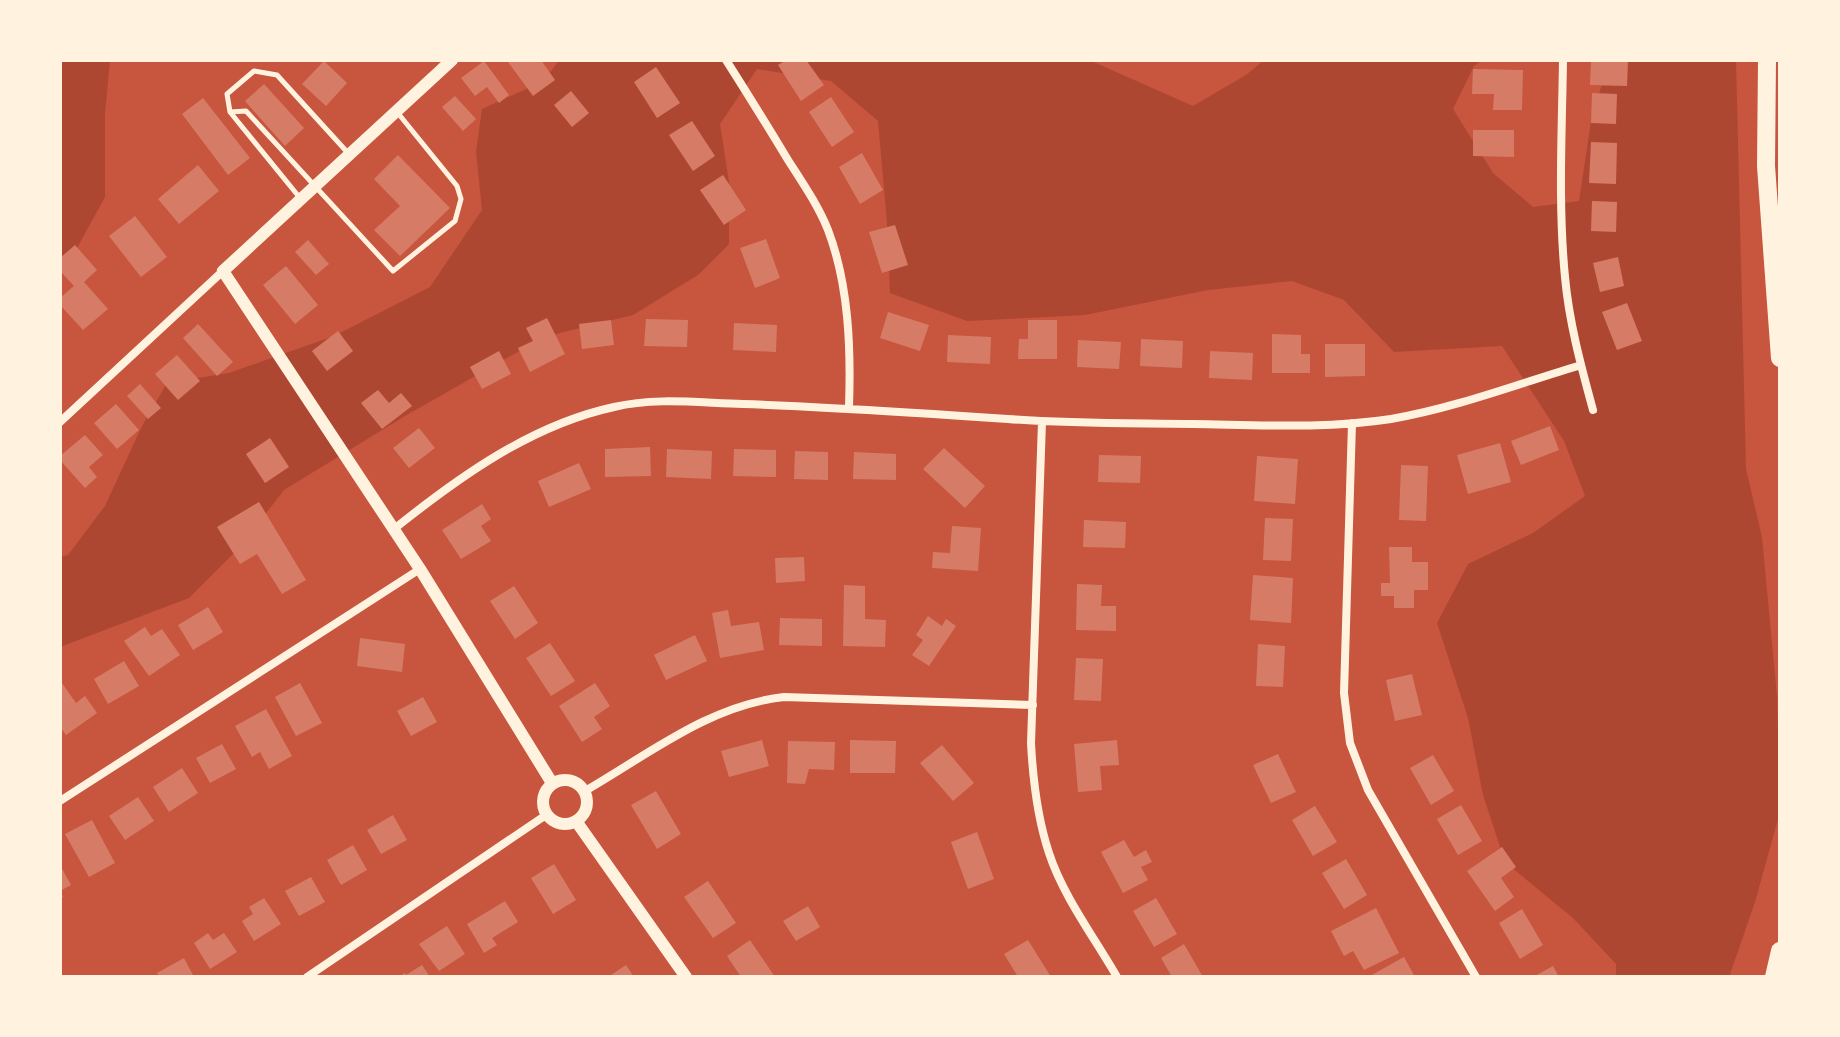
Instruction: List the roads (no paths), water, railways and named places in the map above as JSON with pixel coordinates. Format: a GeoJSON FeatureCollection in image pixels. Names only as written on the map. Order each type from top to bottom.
{"type":"FeatureCollection","features":[{"type":"Feature","properties":{"kind":"highway"},"geometry":{"type":"LineString","coordinates":[[1767,60],[1766,166],[1780,358]]}},
{"type":"Feature","properties":{"kind":"highway"},"geometry":{"type":"LineString","coordinates":[[1774,977],[1780,951]]}},
{"type":"Feature","properties":{"kind":"street"},"geometry":{"type":"LineString","coordinates":[[60,422],[452,60]]}},
{"type":"Feature","properties":{"kind":"street"},"geometry":{"type":"LineString","coordinates":[[726,60],[810,194],[827,228],[839,263],[843,288],[850,377],[849,407]]}},
{"type":"Feature","properties":{"kind":"street"},"geometry":{"type":"LineString","coordinates":[[1563,60],[1562,229],[1565,279],[1593,410]]}},
{"type":"Feature","properties":{"kind":"street"},"geometry":{"type":"LineString","coordinates":[[223,271],[420,569],[552,783]]}},
{"type":"Feature","properties":{"kind":"street"},"geometry":{"type":"LineString","coordinates":[[394,529],[420,508],[512,447],[580,415],[616,406],[654,401],[849,407],[1042,422],[1283,426],[1352,423],[1428,411],[1581,365]]}},
{"type":"Feature","properties":{"kind":"street"},"geometry":{"type":"LineString","coordinates":[[1042,422],[1033,781],[1049,854],[1117,977]]}},
{"type":"Feature","properties":{"kind":"street"},"geometry":{"type":"LineString","coordinates":[[1352,423],[1344,693],[1350,743],[1368,790],[1476,977]]}},
{"type":"Feature","properties":{"kind":"street"},"geometry":{"type":"LineString","coordinates":[[60,801],[420,569]]}},
{"type":"Feature","properties":{"kind":"street"},"geometry":{"type":"LineString","coordinates":[[585,791],[712,716],[760,700],[784,697],[1033,705]]}},
{"type":"Feature","properties":{"kind":"street"},"geometry":{"type":"LineString","coordinates":[[557,780],[573,781],[585,791],[586,809],[576,821],[559,823],[546,815],[543,796],[552,783],[557,780]]}},
{"type":"Feature","properties":{"kind":"street"},"geometry":{"type":"LineString","coordinates":[[307,977],[546,815]]}},
{"type":"Feature","properties":{"kind":"street"},"geometry":{"type":"LineString","coordinates":[[576,821],[686,977]]}},
{"type":"Feature","properties":{"kind":"lane"},"geometry":{"type":"LineString","coordinates":[[301,199],[230,112],[227,94],[254,71],[277,75],[349,154]]}},
{"type":"Feature","properties":{"kind":"lane"},"geometry":{"type":"LineString","coordinates":[[230,112],[246,111],[393,271],[455,221],[461,199],[457,186],[396,111]]}}]}
